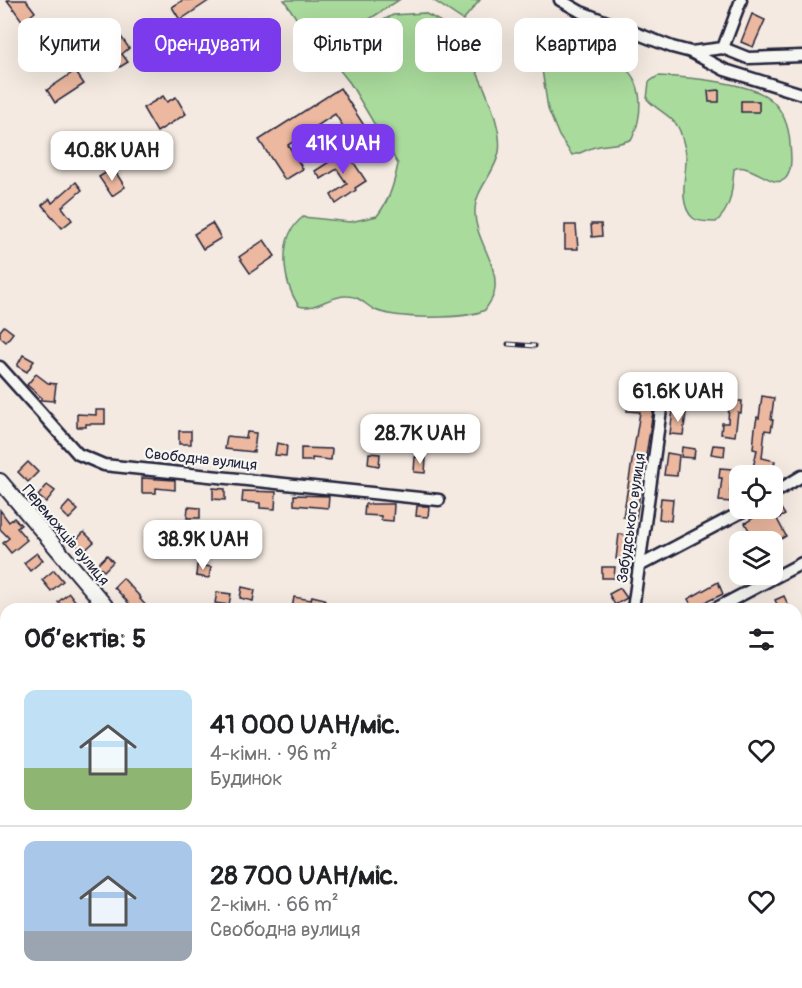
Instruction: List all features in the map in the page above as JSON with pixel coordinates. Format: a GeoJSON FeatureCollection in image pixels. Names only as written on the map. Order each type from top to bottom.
{"type":"FeatureCollection","features":[{"type":"Feature","properties":{"kind":"main road","name":"Переможців вулиця"},"geometry":{"type":"LineString","coordinates":[[0,481],[103,603]]}},
{"type":"Feature","properties":{"kind":"street"},"geometry":{"type":"LineString","coordinates":[[560,0],[581,12],[691,52],[725,70],[802,94]]}},
{"type":"Feature","properties":{"kind":"street"},"geometry":{"type":"LineString","coordinates":[[723,48],[741,0]]}},
{"type":"Feature","properties":{"kind":"street"},"geometry":{"type":"LineString","coordinates":[[691,52],[723,48],[748,58],[802,56]]}},
{"type":"Feature","properties":{"kind":"street","name":"Свободна вулиця"},"geometry":{"type":"LineString","coordinates":[[0,367],[78,454],[104,465],[440,500]]}},
{"type":"Feature","properties":{"kind":"street","name":"Забудського вулиця"},"geometry":{"type":"LineString","coordinates":[[634,603],[663,395]]}},
{"type":"Feature","properties":{"kind":"street"},"geometry":{"type":"LineString","coordinates":[[783,487],[802,476]]}},
{"type":"Feature","properties":{"kind":"street"},"geometry":{"type":"LineString","coordinates":[[639,566],[729,519]]}},
{"type":"Feature","properties":{"kind":"street"},"geometry":{"type":"LineString","coordinates":[[726,603],[802,563]]}},
{"type":"Feature","properties":{"kind":"green space"},"geometry":{"type":"Polygon","coordinates":[[[284,0],[399,0],[371,18],[296,18],[284,0]]]}},
{"type":"Feature","properties":{"kind":"green space"},"geometry":{"type":"Polygon","coordinates":[[[433,0],[480,0],[465,18],[460,18],[433,0]]]}},
{"type":"Feature","properties":{"kind":"green space"},"geometry":{"type":"Polygon","coordinates":[[[424,13],[435,18],[415,18],[415,72],[476,72],[496,124],[499,152],[494,167],[478,196],[475,211],[479,232],[494,273],[494,294],[485,310],[475,313],[447,317],[413,317],[375,310],[355,297],[347,296],[305,307],[299,306],[289,284],[285,260],[286,247],[289,236],[303,217],[350,222],[377,216],[391,191],[398,164],[341,72],[403,72],[403,18],[387,18],[393,15],[424,13]]]}},
{"type":"Feature","properties":{"kind":"green space"},"geometry":{"type":"Polygon","coordinates":[[[542,72],[628,72],[639,93],[640,112],[632,139],[595,147],[578,154],[572,155],[559,136],[548,109],[542,72]]]}},
{"type":"Feature","properties":{"kind":"green space"},"geometry":{"type":"Polygon","coordinates":[[[658,76],[700,79],[748,88],[770,99],[785,119],[788,131],[791,162],[788,176],[780,181],[774,181],[747,169],[734,169],[730,198],[721,217],[716,222],[695,220],[685,205],[686,154],[680,131],[670,117],[647,99],[649,82],[658,76]]]}},
{"type":"Feature","properties":{"kind":"building"},"geometry":{"type":"Polygon","coordinates":[[[7,0],[26,0],[35,12],[28,18],[20,18],[7,0]]]}},
{"type":"Feature","properties":{"kind":"building"},"geometry":{"type":"Polygon","coordinates":[[[183,0],[210,0],[183,18],[179,18],[172,7],[183,0]]]}},
{"type":"Feature","properties":{"kind":"building"},"geometry":{"type":"Polygon","coordinates":[[[752,14],[765,20],[753,47],[741,42],[752,14]]]}},
{"type":"Feature","properties":{"kind":"building"},"geometry":{"type":"Polygon","coordinates":[[[121,37],[129,48],[122,54],[128,62],[121,66],[121,37]]]}},
{"type":"Feature","properties":{"kind":"building"},"geometry":{"type":"Polygon","coordinates":[[[74,72],[84,84],[55,103],[47,90],[74,72]]]}},
{"type":"Feature","properties":{"kind":"building"},"geometry":{"type":"Polygon","coordinates":[[[340,88],[365,127],[350,137],[335,114],[288,145],[303,169],[285,180],[259,140],[340,88]]]}},
{"type":"Feature","properties":{"kind":"building"},"geometry":{"type":"Polygon","coordinates":[[[719,90],[719,102],[709,102],[708,91],[719,90]]]}},
{"type":"Feature","properties":{"kind":"building"},"geometry":{"type":"Polygon","coordinates":[[[163,96],[167,102],[176,97],[186,114],[157,132],[143,108],[163,96]]]}},
{"type":"Feature","properties":{"kind":"building"},"geometry":{"type":"Polygon","coordinates":[[[741,101],[759,101],[759,112],[741,112],[741,101]]]}},
{"type":"Feature","properties":{"kind":"building"},"geometry":{"type":"Polygon","coordinates":[[[346,151],[366,181],[336,204],[331,195],[347,184],[337,169],[321,179],[315,171],[346,151]]]}},
{"type":"Feature","properties":{"kind":"building"},"geometry":{"type":"Polygon","coordinates":[[[113,168],[125,187],[112,196],[99,177],[113,168]]]}},
{"type":"Feature","properties":{"kind":"building"},"geometry":{"type":"Polygon","coordinates":[[[76,182],[82,190],[62,207],[72,220],[62,228],[42,205],[50,199],[52,203],[76,182]]]}},
{"type":"Feature","properties":{"kind":"building"},"geometry":{"type":"Polygon","coordinates":[[[212,223],[221,238],[203,249],[194,234],[212,223]]]}},
{"type":"Feature","properties":{"kind":"building"},"geometry":{"type":"Polygon","coordinates":[[[591,224],[601,224],[602,236],[592,237],[591,224]]]}},
{"type":"Feature","properties":{"kind":"building"},"geometry":{"type":"Polygon","coordinates":[[[565,225],[576,225],[578,249],[565,249],[565,225]]]}},
{"type":"Feature","properties":{"kind":"building"},"geometry":{"type":"Polygon","coordinates":[[[264,240],[275,256],[250,273],[239,257],[264,240]]]}},
{"type":"Feature","properties":{"kind":"building"},"geometry":{"type":"Polygon","coordinates":[[[4,326],[13,333],[6,342],[0,337],[0,331],[4,326]]]}},
{"type":"Feature","properties":{"kind":"building"},"geometry":{"type":"Polygon","coordinates":[[[23,355],[34,361],[27,372],[17,366],[23,355]]]}},
{"type":"Feature","properties":{"kind":"building"},"geometry":{"type":"Polygon","coordinates":[[[36,374],[48,383],[56,384],[54,401],[41,400],[41,397],[27,385],[36,374]]]}},
{"type":"Feature","properties":{"kind":"building"},"geometry":{"type":"Polygon","coordinates":[[[762,396],[774,398],[771,431],[765,430],[762,458],[775,461],[774,465],[754,465],[757,450],[753,449],[755,428],[757,417],[759,418],[762,396]]]}},
{"type":"Feature","properties":{"kind":"building"},"geometry":{"type":"Polygon","coordinates":[[[628,401],[654,405],[636,518],[623,517],[640,412],[627,411],[628,401]]]}},
{"type":"Feature","properties":{"kind":"building"},"geometry":{"type":"Polygon","coordinates":[[[729,401],[742,401],[735,436],[721,434],[722,423],[728,423],[729,401]]]}},
{"type":"Feature","properties":{"kind":"building"},"geometry":{"type":"Polygon","coordinates":[[[96,410],[105,410],[105,424],[86,424],[86,427],[77,427],[77,414],[96,415],[96,410]]]}},
{"type":"Feature","properties":{"kind":"building"},"geometry":{"type":"Polygon","coordinates":[[[673,410],[686,413],[683,435],[670,434],[673,410]]]}},
{"type":"Feature","properties":{"kind":"building"},"geometry":{"type":"Polygon","coordinates":[[[179,431],[191,431],[191,444],[179,444],[179,431]]]}},
{"type":"Feature","properties":{"kind":"building"},"geometry":{"type":"Polygon","coordinates":[[[247,432],[256,433],[254,452],[225,449],[227,436],[246,438],[247,432]]]}},
{"type":"Feature","properties":{"kind":"building"},"geometry":{"type":"Polygon","coordinates":[[[277,443],[287,445],[286,456],[275,455],[277,443]]]}},
{"type":"Feature","properties":{"kind":"building"},"geometry":{"type":"Polygon","coordinates":[[[713,445],[725,446],[724,456],[711,454],[713,445]]]}},
{"type":"Feature","properties":{"kind":"building"},"geometry":{"type":"Polygon","coordinates":[[[682,447],[695,449],[694,458],[681,457],[682,447]]]}},
{"type":"Feature","properties":{"kind":"building"},"geometry":{"type":"Polygon","coordinates":[[[301,448],[332,449],[331,460],[312,458],[312,461],[301,461],[301,448]]]}},
{"type":"Feature","properties":{"kind":"building"},"geometry":{"type":"Polygon","coordinates":[[[369,453],[380,454],[379,466],[368,464],[369,453]]]}},
{"type":"Feature","properties":{"kind":"building"},"geometry":{"type":"Polygon","coordinates":[[[667,453],[679,455],[677,476],[664,475],[667,453]]]}},
{"type":"Feature","properties":{"kind":"building"},"geometry":{"type":"Polygon","coordinates":[[[415,457],[426,458],[425,473],[414,472],[415,457]]]}},
{"type":"Feature","properties":{"kind":"building"},"geometry":{"type":"Polygon","coordinates":[[[28,462],[38,472],[28,482],[18,472],[28,462]]]}},
{"type":"Feature","properties":{"kind":"building"},"geometry":{"type":"Polygon","coordinates":[[[720,468],[729,469],[729,502],[719,501],[722,478],[719,478],[720,468]]]}},
{"type":"Feature","properties":{"kind":"building"},"geometry":{"type":"Polygon","coordinates":[[[142,478],[175,480],[175,490],[156,488],[156,493],[142,493],[142,478]]]}},
{"type":"Feature","properties":{"kind":"building"},"geometry":{"type":"Polygon","coordinates":[[[47,485],[55,491],[46,502],[38,496],[47,485]]]}},
{"type":"Feature","properties":{"kind":"building"},"geometry":{"type":"Polygon","coordinates":[[[213,488],[225,489],[225,500],[213,499],[213,488]]]}},
{"type":"Feature","properties":{"kind":"building"},"geometry":{"type":"Polygon","coordinates":[[[243,491],[276,492],[275,509],[260,508],[260,503],[242,502],[243,491]]]}},
{"type":"Feature","properties":{"kind":"building"},"geometry":{"type":"Polygon","coordinates":[[[294,495],[329,496],[328,508],[294,505],[294,495]]]}},
{"type":"Feature","properties":{"kind":"building"},"geometry":{"type":"Polygon","coordinates":[[[661,498],[673,499],[671,521],[659,519],[661,498]]]}},
{"type":"Feature","properties":{"kind":"building"},"geometry":{"type":"Polygon","coordinates":[[[69,502],[78,510],[69,519],[61,511],[69,502]]]}},
{"type":"Feature","properties":{"kind":"building"},"geometry":{"type":"Polygon","coordinates":[[[365,504],[394,504],[393,521],[381,520],[381,516],[364,515],[365,504]]]}},
{"type":"Feature","properties":{"kind":"building"},"geometry":{"type":"Polygon","coordinates":[[[417,506],[429,506],[428,517],[416,516],[417,506]]]}},
{"type":"Feature","properties":{"kind":"building"},"geometry":{"type":"Polygon","coordinates":[[[188,507],[200,508],[200,518],[187,518],[188,507]]]}},
{"type":"Feature","properties":{"kind":"building"},"geometry":{"type":"Polygon","coordinates":[[[0,510],[9,522],[14,518],[21,525],[17,528],[27,540],[11,553],[3,543],[9,538],[0,529],[0,510]]]}},
{"type":"Feature","properties":{"kind":"building"},"geometry":{"type":"Polygon","coordinates":[[[752,519],[777,519],[786,536],[783,538],[783,531],[749,531],[745,523],[752,519]]]}},
{"type":"Feature","properties":{"kind":"building"},"geometry":{"type":"Polygon","coordinates":[[[84,532],[94,542],[83,552],[74,542],[84,532]]]}},
{"type":"Feature","properties":{"kind":"building"},"geometry":{"type":"Polygon","coordinates":[[[619,534],[634,536],[631,562],[616,559],[619,534]]]}},
{"type":"Feature","properties":{"kind":"building"},"geometry":{"type":"Polygon","coordinates":[[[37,553],[43,560],[30,571],[24,563],[37,553]]]}},
{"type":"Feature","properties":{"kind":"building"},"geometry":{"type":"Polygon","coordinates":[[[107,555],[113,562],[104,571],[97,565],[107,555]]]}},
{"type":"Feature","properties":{"kind":"building"},"geometry":{"type":"Polygon","coordinates":[[[197,565],[211,567],[209,578],[196,576],[197,565]]]}},
{"type":"Feature","properties":{"kind":"building"},"geometry":{"type":"Polygon","coordinates":[[[602,567],[615,567],[614,578],[602,578],[602,567]]]}},
{"type":"Feature","properties":{"kind":"building"},"geometry":{"type":"Polygon","coordinates":[[[54,570],[63,581],[51,591],[42,580],[54,570]]]}},
{"type":"Feature","properties":{"kind":"building"},"geometry":{"type":"Polygon","coordinates":[[[123,578],[144,603],[129,603],[114,587],[123,578]]]}},
{"type":"Feature","properties":{"kind":"building"},"geometry":{"type":"Polygon","coordinates":[[[718,582],[723,594],[704,603],[690,603],[688,599],[718,582]]]}},
{"type":"Feature","properties":{"kind":"building"},"geometry":{"type":"Polygon","coordinates":[[[242,587],[255,590],[253,601],[240,598],[242,587]]]}},
{"type":"Feature","properties":{"kind":"building"},"geometry":{"type":"Polygon","coordinates":[[[620,588],[627,598],[614,603],[609,594],[620,588]]]}},
{"type":"Feature","properties":{"kind":"building"},"geometry":{"type":"Polygon","coordinates":[[[217,592],[231,594],[229,603],[215,603],[217,592]]]}},
{"type":"Feature","properties":{"kind":"building"},"geometry":{"type":"Polygon","coordinates":[[[69,593],[76,602],[59,603],[69,593]]]}},
{"type":"Feature","properties":{"kind":"building"},"geometry":{"type":"Polygon","coordinates":[[[312,596],[325,599],[325,603],[293,603],[294,597],[311,600],[312,596]]]}},
{"type":"Feature","properties":{"kind":"building"},"geometry":{"type":"Polygon","coordinates":[[[784,596],[787,603],[776,603],[775,600],[784,596]]]}},
{"type":"Feature","properties":{"kind":"railway"},"geometry":{"type":"LineString","coordinates":[[508,344],[535,346]]}}]}
